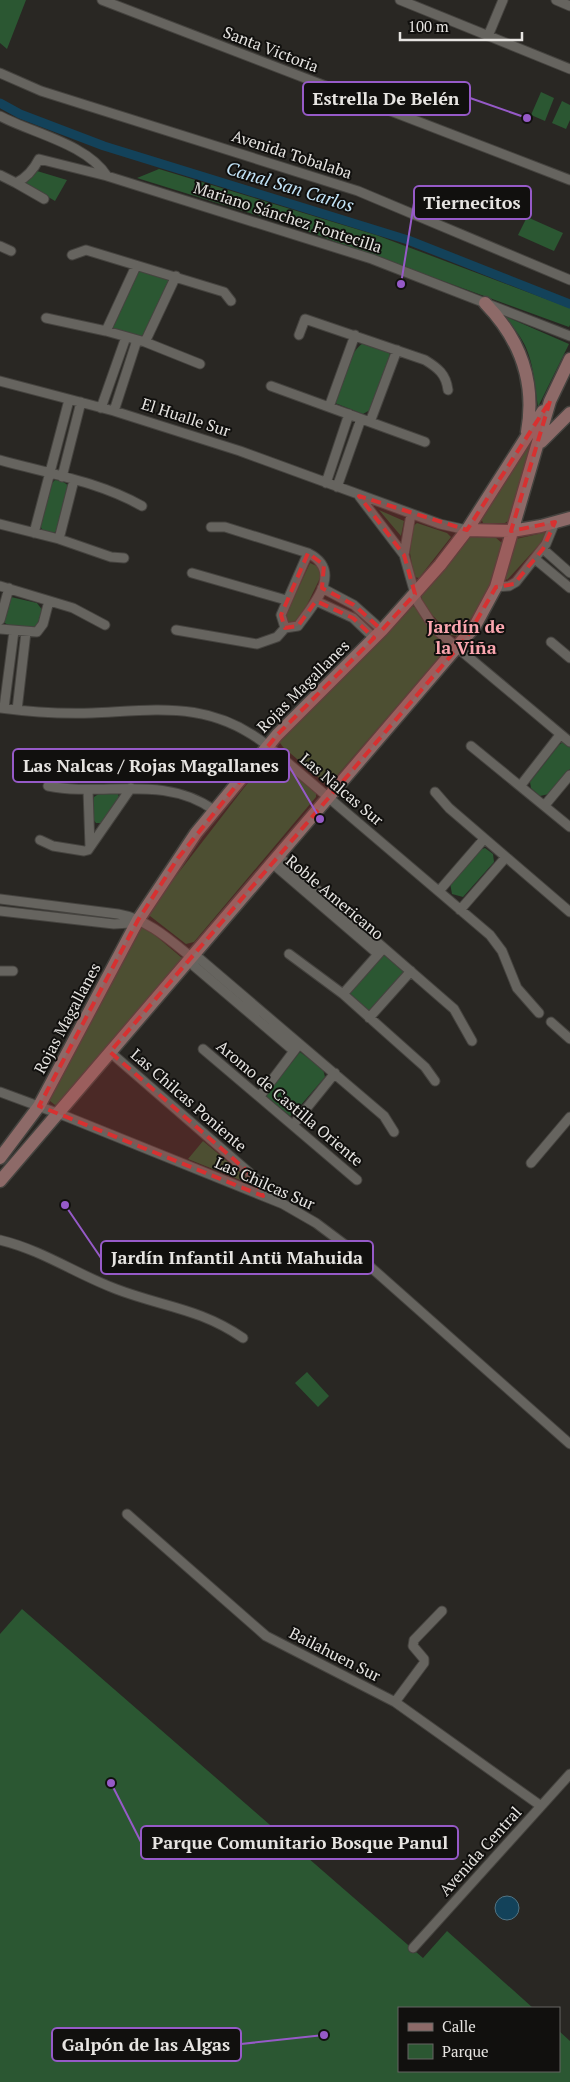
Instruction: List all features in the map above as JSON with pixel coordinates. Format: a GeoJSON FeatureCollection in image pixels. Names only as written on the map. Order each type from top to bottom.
{"type":"FeatureCollection","features":[{"type":"Feature","properties":{"kind":"street","name":"Santa Victoria"},"geometry":{"type":"LineString","coordinates":[[102,0],[570,180]]}},
{"type":"Feature","properties":{"kind":"street"},"geometry":{"type":"LineString","coordinates":[[400,0],[570,69]]}},
{"type":"Feature","properties":{"kind":"street"},"geometry":{"type":"LineString","coordinates":[[488,36],[503,0]]}},
{"type":"Feature","properties":{"kind":"street"},"geometry":{"type":"LineString","coordinates":[[556,0],[570,6]]}},
{"type":"Feature","properties":{"kind":"street","name":"Avenida Tobalaba"},"geometry":{"type":"LineString","coordinates":[[0,73],[41,90],[358,191],[570,280]]}},
{"type":"Feature","properties":{"kind":"street","name":"Mariano Sánchez Fontecilla"},"geometry":{"type":"LineString","coordinates":[[0,116],[58,140],[99,164],[107,176]]}},
{"type":"Feature","properties":{"kind":"street","name":"Mariano Sánchez Fontecilla"},"geometry":{"type":"LineString","coordinates":[[16,183],[23,179],[39,159],[107,176],[372,259],[570,336]]}},
{"type":"Feature","properties":{"kind":"street"},"geometry":{"type":"LineString","coordinates":[[0,175],[44,199]]}},
{"type":"Feature","properties":{"kind":"street"},"geometry":{"type":"LineString","coordinates":[[0,246],[11,251]]}},
{"type":"Feature","properties":{"kind":"street"},"geometry":{"type":"LineString","coordinates":[[72,256],[86,250],[224,292],[231,301]]}},
{"type":"Feature","properties":{"kind":"street"},"geometry":{"type":"LineString","coordinates":[[106,331],[136,266]]}},
{"type":"Feature","properties":{"kind":"street"},"geometry":{"type":"LineString","coordinates":[[114,411],[141,341],[176,276]]}},
{"type":"Feature","properties":{"kind":"street"},"geometry":{"type":"LineString","coordinates":[[485,303],[511,336],[524,363],[529,398],[526,436]]}},
{"type":"Feature","properties":{"kind":"street"},"geometry":{"type":"LineString","coordinates":[[46,318],[141,341],[200,364]]}},
{"type":"Feature","properties":{"kind":"street"},"geometry":{"type":"LineString","coordinates":[[299,334],[305,319],[425,360],[440,370],[447,380],[448,390]]}},
{"type":"Feature","properties":{"kind":"street"},"geometry":{"type":"LineString","coordinates":[[329,407],[355,335]]}},
{"type":"Feature","properties":{"kind":"street"},"geometry":{"type":"LineString","coordinates":[[101,408],[126,337]]}},
{"type":"Feature","properties":{"kind":"street"},"geometry":{"type":"LineString","coordinates":[[337,487],[397,350]]}},
{"type":"Feature","properties":{"kind":"street","name":"Rojas Magallanes"},"geometry":{"type":"LineString","coordinates":[[0,1181],[457,649],[482,614],[496,587],[550,401],[570,358]]}},
{"type":"Feature","properties":{"kind":"street","name":"El Hualle Sur"},"geometry":{"type":"LineString","coordinates":[[0,381],[114,411],[240,451],[359,496],[411,514],[467,530],[512,531],[570,518]]}},
{"type":"Feature","properties":{"kind":"street"},"geometry":{"type":"LineString","coordinates":[[271,386],[426,442]]}},
{"type":"Feature","properties":{"kind":"street"},"geometry":{"type":"LineString","coordinates":[[34,533],[70,400]]}},
{"type":"Feature","properties":{"kind":"street","name":"Rojas Magallanes"},"geometry":{"type":"LineString","coordinates":[[0,1158],[39,1106],[138,920],[173,865],[214,810],[268,746],[415,594],[467,530],[550,401]]}},
{"type":"Feature","properties":{"kind":"street"},"geometry":{"type":"LineString","coordinates":[[62,477],[81,402]]}},
{"type":"Feature","properties":{"kind":"street"},"geometry":{"type":"LineString","coordinates":[[536,448],[550,430],[570,413]]}},
{"type":"Feature","properties":{"kind":"street"},"geometry":{"type":"LineString","coordinates":[[326,483],[349,414]]}},
{"type":"Feature","properties":{"kind":"street"},"geometry":{"type":"LineString","coordinates":[[0,460],[74,480],[130,498],[142,506]]}},
{"type":"Feature","properties":{"kind":"street"},"geometry":{"type":"LineString","coordinates":[[59,539],[74,480]]}},
{"type":"Feature","properties":{"kind":"street"},"geometry":{"type":"LineString","coordinates":[[359,496],[404,555],[415,594],[429,621],[457,649],[570,742]]}},
{"type":"Feature","properties":{"kind":"street"},"geometry":{"type":"LineString","coordinates":[[404,555],[411,514]]}},
{"type":"Feature","properties":{"kind":"street"},"geometry":{"type":"LineString","coordinates":[[496,587],[512,586],[543,549],[555,522]]}},
{"type":"Feature","properties":{"kind":"street"},"geometry":{"type":"LineString","coordinates":[[0,524],[59,539],[111,557],[124,558]]}},
{"type":"Feature","properties":{"kind":"street"},"geometry":{"type":"LineString","coordinates":[[176,630],[257,644],[277,637],[285,628],[298,626],[316,601],[322,588],[326,575],[324,566],[317,558],[308,553],[225,526],[211,527]]}},
{"type":"Feature","properties":{"kind":"street"},"geometry":{"type":"LineString","coordinates":[[543,549],[570,573]]}},
{"type":"Feature","properties":{"kind":"street"},"geometry":{"type":"LineString","coordinates":[[285,628],[281,615],[308,553]]}},
{"type":"Feature","properties":{"kind":"street"},"geometry":{"type":"LineString","coordinates":[[535,559],[570,588]]}},
{"type":"Feature","properties":{"kind":"street"},"geometry":{"type":"LineString","coordinates":[[192,573],[286,600]]}},
{"type":"Feature","properties":{"kind":"street"},"geometry":{"type":"LineString","coordinates":[[0,620],[4,587],[72,608],[95,618],[105,625]]}},
{"type":"Feature","properties":{"kind":"street"},"geometry":{"type":"LineString","coordinates":[[322,588],[354,605],[378,634]]}},
{"type":"Feature","properties":{"kind":"street"},"geometry":{"type":"LineString","coordinates":[[0,629],[26,632],[39,630],[49,601]]}},
{"type":"Feature","properties":{"kind":"street"},"geometry":{"type":"LineString","coordinates":[[316,601],[353,618],[378,634]]}},
{"type":"Feature","properties":{"kind":"street"},"geometry":{"type":"LineString","coordinates":[[2,708],[14,631]]}},
{"type":"Feature","properties":{"kind":"street"},"geometry":{"type":"LineString","coordinates":[[17,710],[26,632]]}},
{"type":"Feature","properties":{"kind":"street"},"geometry":{"type":"LineString","coordinates":[[551,642],[570,658]]}},
{"type":"Feature","properties":{"kind":"street","name":"Las Nalcas Sur"},"geometry":{"type":"LineString","coordinates":[[2,708],[67,713],[151,708],[179,710],[206,715],[231,724],[268,746],[439,891],[498,945],[517,988],[539,1014]]}},
{"type":"Feature","properties":{"kind":"street"},"geometry":{"type":"LineString","coordinates":[[521,785],[560,735]]}},
{"type":"Feature","properties":{"kind":"street"},"geometry":{"type":"LineString","coordinates":[[471,746],[570,827]]}},
{"type":"Feature","properties":{"kind":"street"},"geometry":{"type":"LineString","coordinates":[[545,805],[570,775]]}},
{"type":"Feature","properties":{"kind":"street"},"geometry":{"type":"LineString","coordinates":[[48,786],[88,790],[131,788],[164,790],[200,802],[214,810]]}},
{"type":"Feature","properties":{"kind":"street"},"geometry":{"type":"LineString","coordinates":[[40,840],[53,846],[82,851],[90,848],[131,788]]}},
{"type":"Feature","properties":{"kind":"street"},"geometry":{"type":"LineString","coordinates":[[88,790],[90,848]]}},
{"type":"Feature","properties":{"kind":"street"},"geometry":{"type":"LineString","coordinates":[[435,792],[449,808],[570,912]]}},
{"type":"Feature","properties":{"kind":"street"},"geometry":{"type":"LineString","coordinates":[[439,891],[484,839]]}},
{"type":"Feature","properties":{"kind":"street"},"geometry":{"type":"LineString","coordinates":[[460,910],[506,857]]}},
{"type":"Feature","properties":{"kind":"street","name":"Roble Americano"},"geometry":{"type":"LineString","coordinates":[[275,859],[381,951],[411,971],[454,1009],[472,1041]]}},
{"type":"Feature","properties":{"kind":"street"},"geometry":{"type":"LineString","coordinates":[[0,899],[118,914],[138,920],[162,934],[191,957],[200,959],[300,1043],[384,1116],[394,1132]]}},
{"type":"Feature","properties":{"kind":"street"},"geometry":{"type":"LineString","coordinates":[[0,911],[114,924],[130,923],[138,920]]}},
{"type":"Feature","properties":{"kind":"street","name":"Roble Americano"},"geometry":{"type":"LineString","coordinates":[[343,994],[381,951]]}},
{"type":"Feature","properties":{"kind":"street"},"geometry":{"type":"LineString","coordinates":[[289,954],[343,994],[425,1067],[434,1082]]}},
{"type":"Feature","properties":{"kind":"street"},"geometry":{"type":"LineString","coordinates":[[191,957],[194,966],[294,1051]]}},
{"type":"Feature","properties":{"kind":"street"},"geometry":{"type":"LineString","coordinates":[[0,971],[13,971]]}},
{"type":"Feature","properties":{"kind":"street"},"geometry":{"type":"LineString","coordinates":[[369,1018],[411,971]]}},
{"type":"Feature","properties":{"kind":"street"},"geometry":{"type":"LineString","coordinates":[[551,1022],[570,1039]]}},
{"type":"Feature","properties":{"kind":"street"},"geometry":{"type":"LineString","coordinates":[[260,1096],[300,1043]]}},
{"type":"Feature","properties":{"kind":"street","name":"Aromo de Castilla Oriente"},"geometry":{"type":"LineString","coordinates":[[204,1049],[357,1180]]}},
{"type":"Feature","properties":{"kind":"street","name":"Las Chilcas Poniente"},"geometry":{"type":"LineString","coordinates":[[110,1052],[252,1174],[259,1182],[263,1196]]}},
{"type":"Feature","properties":{"kind":"street"},"geometry":{"type":"LineString","coordinates":[[293,1125],[335,1073]]}},
{"type":"Feature","properties":{"kind":"street","name":"Las Chilcas Sur"},"geometry":{"type":"LineString","coordinates":[[0,1092],[263,1196],[302,1215],[336,1237],[570,1444]]}},
{"type":"Feature","properties":{"kind":"street"},"geometry":{"type":"LineString","coordinates":[[531,1163],[570,1117]]}},
{"type":"Feature","properties":{"kind":"street"},"geometry":{"type":"LineString","coordinates":[[0,1240],[47,1256],[124,1292],[212,1319],[243,1338]]}},
{"type":"Feature","properties":{"kind":"street","name":"Bailahuen Sur"},"geometry":{"type":"LineString","coordinates":[[127,1514],[266,1636],[395,1702],[541,1806]]}},
{"type":"Feature","properties":{"kind":"street"},"geometry":{"type":"LineString","coordinates":[[395,1702],[424,1663],[424,1659],[413,1646],[414,1640],[442,1611]]}},
{"type":"Feature","properties":{"kind":"street","name":"Avenida Central"},"geometry":{"type":"LineString","coordinates":[[413,1948],[569,1776]]}},
{"type":"Feature","properties":{"kind":"highlighted area"},"geometry":{"type":"Polygon","coordinates":[[[550,401],[511,531],[555,522],[543,549],[514,584],[496,587],[467,637],[110,1052],[252,1175],[263,1196],[39,1106],[138,920],[178,858],[277,735],[374,638],[353,618],[316,601],[298,626],[285,628],[281,615],[308,553],[324,565],[322,588],[354,605],[382,630],[415,594],[404,555],[359,496],[467,530],[550,401]]]}},
{"type":"Feature","properties":{"kind":"green space"},"geometry":{"type":"Polygon","coordinates":[[[0,0],[26,0],[7,49],[0,43],[0,0]]]}},
{"type":"Feature","properties":{"kind":"green space"},"geometry":{"type":"Polygon","coordinates":[[[541,92],[554,98],[545,121],[531,115],[541,92]]]}},
{"type":"Feature","properties":{"kind":"green space"},"geometry":{"type":"Polygon","coordinates":[[[562,101],[570,105],[570,120],[566,129],[552,123],[562,101]]]}},
{"type":"Feature","properties":{"kind":"green space"},"geometry":{"type":"Polygon","coordinates":[[[159,169],[376,235],[570,308],[570,325],[569,327],[298,228],[137,178],[159,169]]]}},
{"type":"Feature","properties":{"kind":"green space"},"geometry":{"type":"Polygon","coordinates":[[[37,171],[67,180],[55,201],[23,182],[37,171]]]}},
{"type":"Feature","properties":{"kind":"green space"},"geometry":{"type":"Polygon","coordinates":[[[527,217],[563,233],[554,251],[518,235],[527,217]]]}},
{"type":"Feature","properties":{"kind":"green space"},"geometry":{"type":"Polygon","coordinates":[[[141,269],[167,277],[169,283],[144,334],[140,337],[118,333],[112,328],[136,275],[141,269]]]}},
{"type":"Feature","properties":{"kind":"green space"},"geometry":{"type":"Polygon","coordinates":[[[500,314],[569,344],[538,407],[532,367],[525,346],[519,335],[500,314]]]}},
{"type":"Feature","properties":{"kind":"green space"},"geometry":{"type":"Polygon","coordinates":[[[365,342],[388,349],[390,356],[370,410],[363,414],[335,403],[338,388],[349,360],[354,352],[365,342]]]}},
{"type":"Feature","properties":{"kind":"green space"},"geometry":{"type":"Polygon","coordinates":[[[539,424],[508,521],[505,523],[483,523],[481,518],[539,424]]]}},
{"type":"Feature","properties":{"kind":"green space"},"geometry":{"type":"Polygon","coordinates":[[[55,480],[62,481],[69,486],[57,530],[54,533],[43,531],[39,524],[52,483],[55,480]]]}},
{"type":"Feature","properties":{"kind":"green space"},"geometry":{"type":"Polygon","coordinates":[[[379,510],[404,521],[401,536],[379,510]]]}},
{"type":"Feature","properties":{"kind":"green space"},"geometry":{"type":"Polygon","coordinates":[[[417,523],[447,533],[451,537],[419,578],[414,577],[410,553],[412,527],[417,523]]]}},
{"type":"Feature","properties":{"kind":"green space"},"geometry":{"type":"Polygon","coordinates":[[[547,532],[548,535],[507,580],[505,578],[516,539],[547,532]]]}},
{"type":"Feature","properties":{"kind":"green space"},"geometry":{"type":"Polygon","coordinates":[[[470,535],[495,537],[503,544],[496,569],[486,593],[466,626],[457,636],[451,635],[422,604],[422,595],[470,535]]]}},
{"type":"Feature","properties":{"kind":"green space"},"geometry":{"type":"Polygon","coordinates":[[[310,563],[319,567],[321,576],[306,607],[292,626],[283,621],[310,563]]]}},
{"type":"Feature","properties":{"kind":"green space"},"geometry":{"type":"Polygon","coordinates":[[[11,597],[37,603],[43,611],[36,627],[28,629],[17,628],[8,625],[1,619],[11,597]]]}},
{"type":"Feature","properties":{"kind":"green space"},"geometry":{"type":"Polygon","coordinates":[[[414,606],[447,648],[335,778],[330,783],[325,783],[283,747],[280,743],[280,738],[408,609],[414,606]]]}},
{"type":"Feature","properties":{"kind":"green space"},"geometry":{"type":"Polygon","coordinates":[[[563,742],[570,747],[570,769],[549,794],[540,796],[531,788],[530,782],[563,742]]]}},
{"type":"Feature","properties":{"kind":"green space"},"geometry":{"type":"Polygon","coordinates":[[[267,758],[273,758],[316,793],[316,797],[194,942],[186,944],[150,916],[149,911],[267,758]]]}},
{"type":"Feature","properties":{"kind":"green space"},"geometry":{"type":"Polygon","coordinates":[[[100,793],[118,793],[119,798],[101,823],[96,823],[92,814],[93,804],[94,797],[100,793]]]}},
{"type":"Feature","properties":{"kind":"green space"},"geometry":{"type":"Polygon","coordinates":[[[485,848],[493,854],[494,862],[463,897],[452,894],[450,883],[479,850],[485,848]]]}},
{"type":"Feature","properties":{"kind":"green space"},"geometry":{"type":"Polygon","coordinates":[[[143,925],[182,958],[59,1103],[55,1105],[50,1101],[49,1097],[143,925]]]}},
{"type":"Feature","properties":{"kind":"green space"},"geometry":{"type":"Polygon","coordinates":[[[385,954],[404,970],[404,973],[368,1012],[349,997],[349,993],[378,957],[385,954]]]}},
{"type":"Feature","properties":{"kind":"green space"},"geometry":{"type":"Polygon","coordinates":[[[300,1052],[323,1069],[325,1077],[290,1116],[265,1096],[300,1052]]]}},
{"type":"Feature","properties":{"kind":"green space"},"geometry":{"type":"Polygon","coordinates":[[[203,1141],[251,1181],[250,1184],[188,1159],[203,1141]]]}},
{"type":"Feature","properties":{"kind":"green space"},"geometry":{"type":"Polygon","coordinates":[[[307,1372],[329,1396],[318,1407],[295,1383],[307,1372]]]}},
{"type":"Feature","properties":{"kind":"green space"},"geometry":{"type":"Polygon","coordinates":[[[22,1609],[423,1958],[447,1931],[532,2007],[398,2007],[398,2072],[560,2072],[560,2032],[570,2041],[570,2082],[0,2082],[0,1634],[22,1609]]]}},
{"type":"Feature","properties":{"kind":"water"},"geometry":{"type":"Polygon","coordinates":[[[507,1896],[515,1900],[519,1908],[515,1916],[507,1920],[499,1916],[495,1908],[499,1900],[507,1896]]]}},
{"type":"Feature","properties":{"kind":"waterway","name":"Canal San Carlos"},"geometry":{"type":"LineString","coordinates":[[0,103],[20,114],[104,146],[408,240],[570,304]]}},
{"type":"Feature","properties":{"kind":"place","name":"Estrella De Belén"},"geometry":{"type":"Point","coordinates":[527,118]}},
{"type":"Feature","properties":{"kind":"place","name":"Tiernecitos"},"geometry":{"type":"Point","coordinates":[401,284]}},
{"type":"Feature","properties":{"kind":"place","name":"Las Nalcas / Rojas Magallanes"},"geometry":{"type":"Point","coordinates":[320,819]}},
{"type":"Feature","properties":{"kind":"place","name":"Jardín Infantil Antü Mahuida"},"geometry":{"type":"Point","coordinates":[65,1205]}},
{"type":"Feature","properties":{"kind":"place","name":"Parque Comunitario Bosque Panul"},"geometry":{"type":"Point","coordinates":[111,1783]}},
{"type":"Feature","properties":{"kind":"place","name":"Galpón de las Algas"},"geometry":{"type":"Point","coordinates":[324,2035]}},
{"type":"Feature","properties":{"kind":"district","name":"Jardín de la Viña"},"geometry":{"type":"Point","coordinates":[466,638]}}]}
